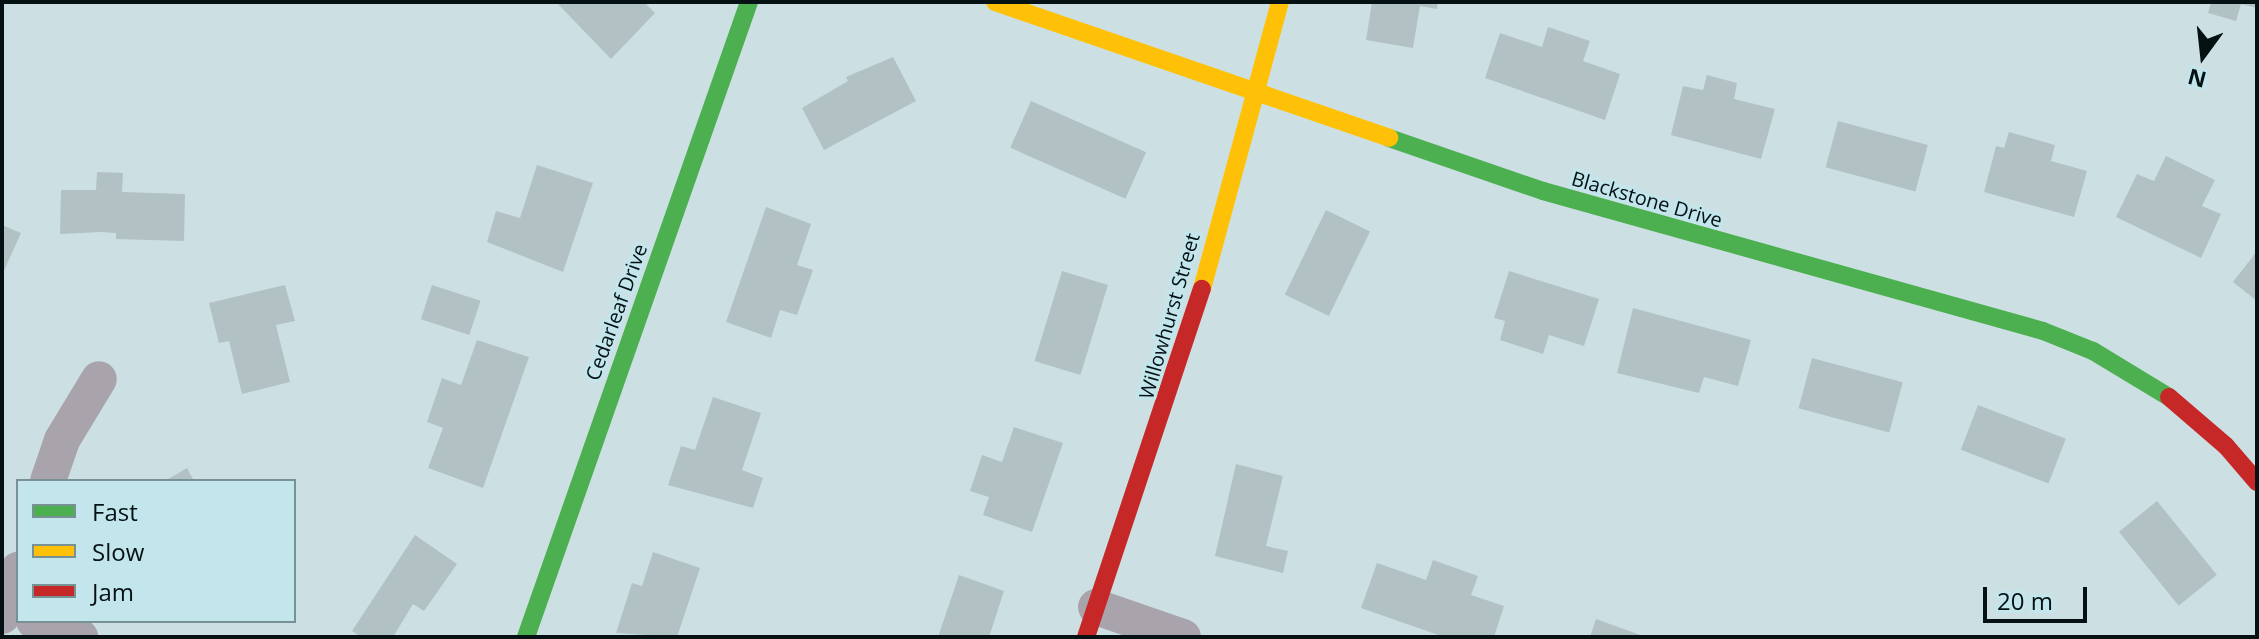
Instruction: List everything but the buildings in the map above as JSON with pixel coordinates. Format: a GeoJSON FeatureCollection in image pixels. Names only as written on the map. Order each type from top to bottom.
{"type":"FeatureCollection","features":[{"type":"Feature","properties":{"kind":"street","name":"Cedarleaf Drive"},"geometry":{"type":"LineString","coordinates":[[526,637],[749,2]]}},
{"type":"Feature","properties":{"kind":"street","name":"Blackstone Drive"},"geometry":{"type":"LineString","coordinates":[[995,2],[1625,217],[2043,331],[2150,383],[2196,418],[2257,482]]}},
{"type":"Feature","properties":{"kind":"street","name":"Willowhurst Street"},"geometry":{"type":"LineString","coordinates":[[1091,622],[1184,353],[1280,2]]}},
{"type":"Feature","properties":{"kind":"street"},"geometry":{"type":"LineString","coordinates":[[49,479],[62,440],[99,379]]}},
{"type":"Feature","properties":{"kind":"street"},"geometry":{"type":"LineString","coordinates":[[14,616],[16,593]]}},
{"type":"Feature","properties":{"kind":"street"},"geometry":{"type":"LineString","coordinates":[[1091,622],[1183,637]]}},
{"type":"Feature","properties":{"kind":"street"},"geometry":{"type":"LineString","coordinates":[[36,623],[80,637]]}},
{"type":"Feature","properties":{"kind":"traffic: fast"},"geometry":{"type":"LineString","coordinates":[[526,637],[749,2]]}},
{"type":"Feature","properties":{"kind":"traffic: fast"},"geometry":{"type":"LineString","coordinates":[[1389,138],[1543,191],[2043,331],[2093,351],[2169,397]]}},
{"type":"Feature","properties":{"kind":"traffic: slow"},"geometry":{"type":"LineString","coordinates":[[995,2],[1389,138]]}},
{"type":"Feature","properties":{"kind":"traffic: slow"},"geometry":{"type":"LineString","coordinates":[[1202,289],[1280,2]]}},
{"type":"Feature","properties":{"kind":"traffic: jam"},"geometry":{"type":"LineString","coordinates":[[1086,637],[1202,289]]}},
{"type":"Feature","properties":{"kind":"traffic: jam"},"geometry":{"type":"LineString","coordinates":[[2169,397],[2226,446],[2257,482]]}}]}
